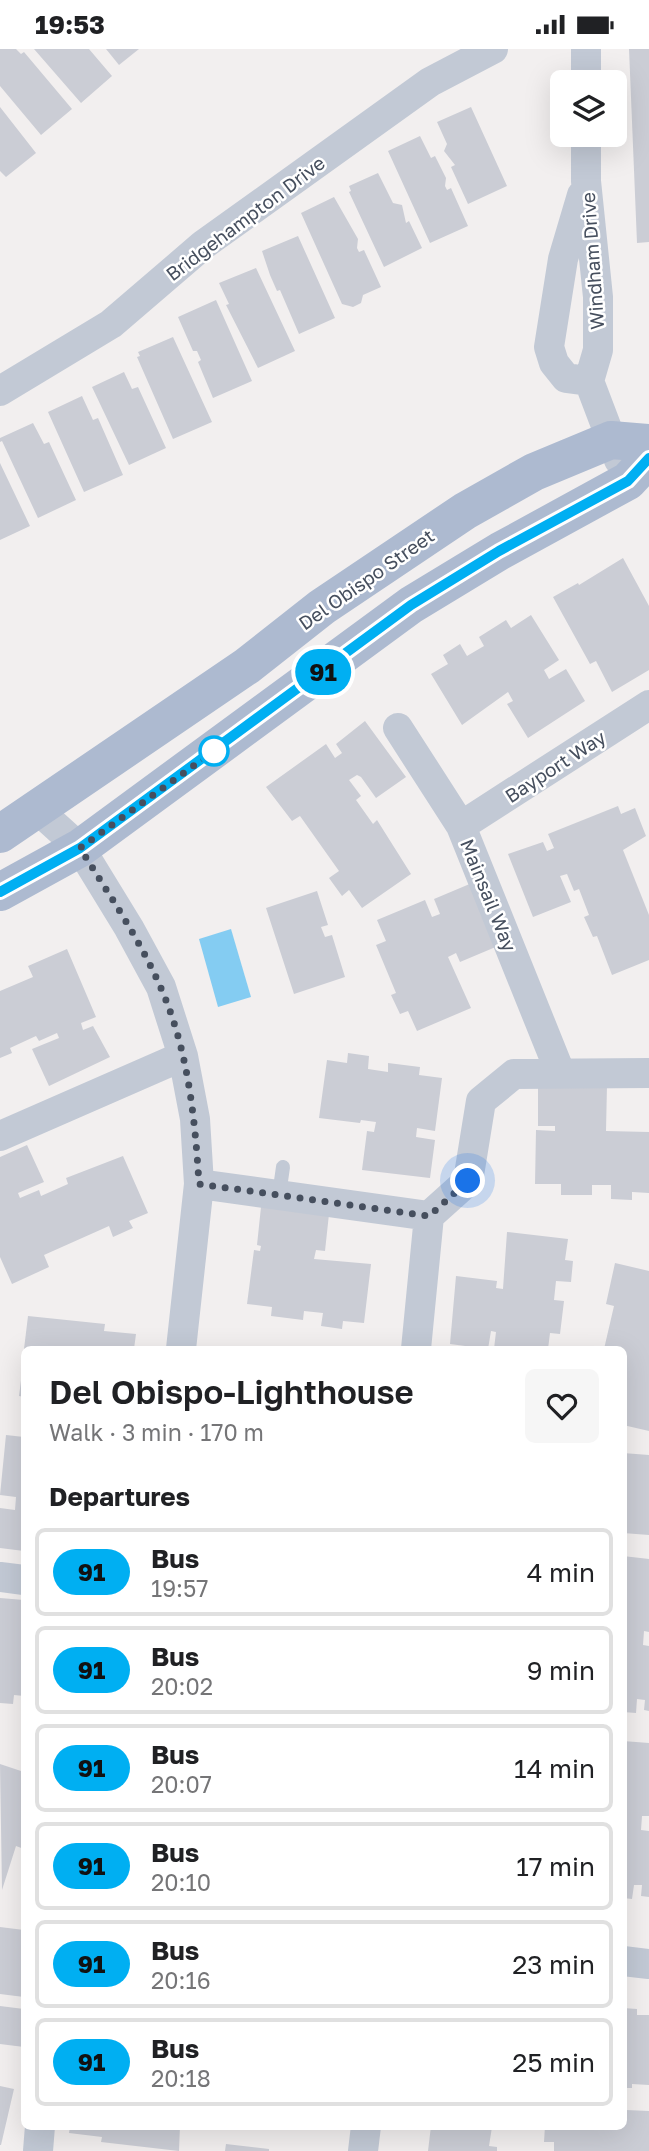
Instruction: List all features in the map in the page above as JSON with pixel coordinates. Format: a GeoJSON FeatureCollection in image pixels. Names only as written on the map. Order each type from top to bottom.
{"type":"FeatureCollection","features":[{"type":"Feature","properties":{"kind":"main road","name":"Del Obispo Street"},"geometry":{"type":"LineString","coordinates":[[0,834],[247,666],[321,607],[465,511],[534,472],[611,440],[649,443]]}},
{"type":"Feature","properties":{"kind":"main road"},"geometry":{"type":"LineString","coordinates":[[0,892],[80,848],[411,605],[638,470]]}},
{"type":"Feature","properties":{"kind":"street","name":"Bridgehampton Drive"},"geometry":{"type":"LineString","coordinates":[[0,391],[111,324],[203,245],[430,82],[493,49]]}},
{"type":"Feature","properties":{"kind":"street"},"geometry":{"type":"LineString","coordinates":[[586,49],[586,70]]}},
{"type":"Feature","properties":{"kind":"street","name":"Windham Drive"},"geometry":{"type":"LineString","coordinates":[[586,147],[586,181],[598,297],[598,350],[589,381],[566,378],[554,363],[549,347],[563,259],[586,181]]}},
{"type":"Feature","properties":{"kind":"street"},"geometry":{"type":"LineString","coordinates":[[589,381],[611,440],[638,470]]}},
{"type":"Feature","properties":{"kind":"street","name":"Bayport Way"},"geometry":{"type":"LineString","coordinates":[[461,827],[649,705]]}},
{"type":"Feature","properties":{"kind":"street","name":"Mainsail Way"},"geometry":{"type":"LineString","coordinates":[[398,728],[461,827],[560,1072]]}},
{"type":"Feature","properties":{"kind":"street"},"geometry":{"type":"LineString","coordinates":[[38,810],[80,848],[161,987],[183,1056],[195,1119],[199,1184],[181,1346]]}},
{"type":"Feature","properties":{"kind":"street"},"geometry":{"type":"LineString","coordinates":[[0,1136],[183,1056]]}},
{"type":"Feature","properties":{"kind":"street"},"geometry":{"type":"LineString","coordinates":[[416,1346],[429,1216],[468,1181],[481,1101],[514,1075],[560,1072],[649,1073]]}},
{"type":"Feature","properties":{"kind":"street"},"geometry":{"type":"LineString","coordinates":[[199,1184],[281,1181],[429,1216]]}},
{"type":"Feature","properties":{"kind":"street"},"geometry":{"type":"LineString","coordinates":[[0,1577],[21,1580]]}},
{"type":"Feature","properties":{"kind":"street"},"geometry":{"type":"LineString","coordinates":[[627,1961],[649,1964]]}},
{"type":"Feature","properties":{"kind":"street"},"geometry":{"type":"LineString","coordinates":[[38,2151],[40,2130]]}},
{"type":"Feature","properties":{"kind":"street"},"geometry":{"type":"LineString","coordinates":[[363,2151],[366,2130]]}},
{"type":"Feature","properties":{"kind":"water"},"geometry":{"type":"Polygon","coordinates":[[[231,929],[251,997],[218,1007],[199,939],[231,929]]]}},
{"type":"Feature","properties":{"kind":"building"},"geometry":{"type":"Polygon","coordinates":[[[0,49],[16,49],[21,54],[24,52],[72,109],[41,135],[0,86],[0,49]]]}},
{"type":"Feature","properties":{"kind":"building"},"geometry":{"type":"Polygon","coordinates":[[[34,49],[89,49],[112,76],[81,103],[34,49]]]}},
{"type":"Feature","properties":{"kind":"building"},"geometry":{"type":"Polygon","coordinates":[[[106,49],[139,49],[119,65],[106,49]]]}},
{"type":"Feature","properties":{"kind":"building"},"geometry":{"type":"Polygon","coordinates":[[[629,49],[649,49],[649,242],[637,243],[629,49]]]}},
{"type":"Feature","properties":{"kind":"building"},"geometry":{"type":"Polygon","coordinates":[[[0,107],[36,153],[6,177],[0,171],[0,107]]]}},
{"type":"Feature","properties":{"kind":"building"},"geometry":{"type":"Polygon","coordinates":[[[471,107],[507,186],[468,204],[451,167],[455,165],[444,151],[447,144],[437,122],[471,107]]]}},
{"type":"Feature","properties":{"kind":"building"},"geometry":{"type":"Polygon","coordinates":[[[420,136],[431,158],[435,156],[446,178],[445,186],[447,190],[451,188],[468,226],[430,243],[388,151],[420,136]]]}},
{"type":"Feature","properties":{"kind":"building"},"geometry":{"type":"Polygon","coordinates":[[[378,173],[393,203],[402,205],[406,223],[409,221],[422,248],[384,267],[349,192],[349,186],[378,173]]]}},
{"type":"Feature","properties":{"kind":"building"},"geometry":{"type":"Polygon","coordinates":[[[334,197],[358,239],[359,252],[364,250],[381,287],[363,295],[361,303],[353,307],[342,304],[301,213],[334,197]]]}},
{"type":"Feature","properties":{"kind":"building"},"geometry":{"type":"Polygon","coordinates":[[[298,236],[335,318],[299,334],[280,290],[277,291],[262,251],[298,236]]]}},
{"type":"Feature","properties":{"kind":"building"},"geometry":{"type":"Polygon","coordinates":[[[256,268],[295,351],[258,368],[226,305],[229,304],[219,283],[256,268]]]}},
{"type":"Feature","properties":{"kind":"building"},"geometry":{"type":"Polygon","coordinates":[[[216,300],[252,381],[213,398],[198,362],[201,360],[197,351],[193,351],[178,317],[216,300]]]}},
{"type":"Feature","properties":{"kind":"building"},"geometry":{"type":"Polygon","coordinates":[[[173,337],[212,422],[173,439],[137,357],[140,356],[138,352],[173,337]]]}},
{"type":"Feature","properties":{"kind":"building"},"geometry":{"type":"Polygon","coordinates":[[[124,372],[132,389],[138,387],[166,448],[129,465],[92,387],[124,372]]]}},
{"type":"Feature","properties":{"kind":"building"},"geometry":{"type":"Polygon","coordinates":[[[82,396],[93,420],[98,418],[123,475],[84,492],[48,412],[82,396]]]}},
{"type":"Feature","properties":{"kind":"building"},"geometry":{"type":"Polygon","coordinates":[[[33,423],[44,444],[49,442],[76,500],[38,518],[2,441],[0,442],[0,438],[33,423]]]}},
{"type":"Feature","properties":{"kind":"building"},"geometry":{"type":"Polygon","coordinates":[[[0,463],[30,526],[0,540],[0,463]]]}},
{"type":"Feature","properties":{"kind":"building"},"geometry":{"type":"Polygon","coordinates":[[[623,558],[649,606],[649,670],[612,692],[596,661],[590,664],[553,597],[578,583],[579,585],[623,558]]]}},
{"type":"Feature","properties":{"kind":"building"},"geometry":{"type":"Polygon","coordinates":[[[531,615],[559,660],[544,670],[549,679],[566,669],[585,701],[528,738],[507,704],[513,701],[508,692],[462,725],[431,674],[448,664],[443,655],[460,644],[467,656],[484,646],[479,637],[506,620],[511,628],[531,615]]]}},
{"type":"Feature","properties":{"kind":"building"},"geometry":{"type":"Polygon","coordinates":[[[365,721],[406,777],[376,798],[361,777],[357,775],[349,780],[361,796],[356,800],[373,824],[377,820],[411,874],[362,908],[349,890],[342,896],[329,878],[339,871],[300,816],[292,821],[266,787],[326,744],[335,758],[342,753],[336,744],[365,721]]]}},
{"type":"Feature","properties":{"kind":"building"},"geometry":{"type":"Polygon","coordinates":[[[618,806],[621,814],[635,808],[646,836],[623,850],[649,915],[649,960],[612,975],[597,936],[593,937],[584,917],[589,915],[579,889],[574,891],[567,874],[560,876],[571,902],[533,917],[508,854],[543,842],[547,851],[554,848],[548,834],[618,806]]]}},
{"type":"Feature","properties":{"kind":"building"},"geometry":{"type":"Polygon","coordinates":[[[472,883],[498,946],[460,962],[456,953],[448,957],[471,1008],[417,1031],[408,1011],[400,1014],[391,995],[396,993],[376,945],[386,941],[377,920],[425,900],[432,917],[440,914],[434,899],[472,883]]]}},
{"type":"Feature","properties":{"kind":"building"},"geometry":{"type":"Polygon","coordinates":[[[317,891],[328,925],[321,927],[325,937],[332,935],[345,977],[294,994],[266,908],[317,891]]]}},
{"type":"Feature","properties":{"kind":"building"},"geometry":{"type":"Polygon","coordinates":[[[67,949],[96,1017],[81,1023],[83,1030],[93,1026],[110,1057],[49,1086],[32,1049],[59,1038],[57,1033],[39,1041],[36,1036],[10,1048],[12,1053],[0,1058],[0,991],[33,977],[28,966],[67,949]]]}},
{"type":"Feature","properties":{"kind":"building"},"geometry":{"type":"Polygon","coordinates":[[[348,1053],[369,1056],[368,1069],[388,1072],[388,1063],[420,1067],[419,1075],[442,1078],[435,1131],[417,1128],[416,1137],[435,1140],[430,1178],[362,1170],[367,1131],[374,1132],[376,1122],[361,1120],[360,1123],[319,1118],[327,1060],[347,1063],[348,1053]]]}},
{"type":"Feature","properties":{"kind":"building"},"geometry":{"type":"Polygon","coordinates":[[[538,1085],[607,1085],[606,1131],[649,1132],[649,1193],[632,1192],[632,1200],[611,1199],[611,1185],[592,1185],[592,1195],[561,1195],[561,1184],[535,1184],[536,1130],[555,1131],[555,1126],[538,1126],[538,1085]]]}},
{"type":"Feature","properties":{"kind":"building"},"geometry":{"type":"Polygon","coordinates":[[[27,1145],[44,1182],[18,1193],[20,1198],[39,1190],[41,1196],[68,1184],[66,1178],[123,1156],[148,1213],[129,1221],[133,1228],[113,1237],[109,1226],[44,1255],[49,1267],[12,1284],[0,1257],[0,1157],[27,1145]]]}},
{"type":"Feature","properties":{"kind":"building"},"geometry":{"type":"Polygon","coordinates":[[[261,1207],[329,1214],[325,1251],[316,1250],[314,1259],[371,1264],[364,1323],[343,1321],[342,1329],[321,1326],[323,1313],[304,1311],[303,1320],[271,1316],[272,1307],[247,1304],[254,1250],[260,1251],[261,1246],[257,1245],[261,1207]]]}},
{"type":"Feature","properties":{"kind":"building"},"geometry":{"type":"Polygon","coordinates":[[[507,1232],[568,1239],[565,1260],[573,1261],[571,1282],[556,1281],[554,1300],[564,1301],[560,1334],[550,1333],[548,1346],[494,1346],[496,1332],[491,1331],[488,1346],[450,1344],[456,1276],[497,1281],[496,1288],[503,1289],[507,1232]]]}},
{"type":"Feature","properties":{"kind":"building"},"geometry":{"type":"Polygon","coordinates":[[[615,1263],[649,1271],[649,1431],[627,1426],[627,1346],[605,1346],[614,1306],[606,1304],[615,1263]]]}},
{"type":"Feature","properties":{"kind":"building"},"geometry":{"type":"Polygon","coordinates":[[[28,1316],[105,1324],[104,1331],[136,1334],[134,1346],[24,1346],[28,1316]]]}},
{"type":"Feature","properties":{"kind":"building"},"geometry":{"type":"Polygon","coordinates":[[[6,1435],[21,1437],[21,1551],[0,1548],[0,1508],[15,1510],[16,1497],[0,1495],[6,1435]]]}},
{"type":"Feature","properties":{"kind":"building"},"geometry":{"type":"Polygon","coordinates":[[[627,1453],[649,1455],[649,1535],[627,1533],[627,1453]]]}},
{"type":"Feature","properties":{"kind":"building"},"geometry":{"type":"Polygon","coordinates":[[[627,1556],[649,1559],[649,1632],[644,1631],[643,1645],[649,1646],[649,1711],[644,1710],[645,1700],[637,1699],[636,1713],[627,1712],[627,1556]]]}},
{"type":"Feature","properties":{"kind":"building"},"geometry":{"type":"Polygon","coordinates":[[[0,1598],[21,1600],[21,1696],[14,1695],[13,1704],[0,1703],[0,1598]]]}},
{"type":"Feature","properties":{"kind":"building"},"geometry":{"type":"Polygon","coordinates":[[[627,1741],[649,1743],[649,1816],[642,1816],[641,1830],[649,1831],[649,1897],[641,1896],[642,1885],[634,1885],[632,1899],[627,1898],[627,1741]]]}},
{"type":"Feature","properties":{"kind":"building"},"geometry":{"type":"Polygon","coordinates":[[[0,1764],[21,1771],[21,1848],[16,1846],[2,1890],[0,1764]]]}},
{"type":"Feature","properties":{"kind":"building"},"geometry":{"type":"Polygon","coordinates":[[[0,1927],[21,1930],[21,1997],[0,1994],[0,1927]]]}},
{"type":"Feature","properties":{"kind":"building"},"geometry":{"type":"Polygon","coordinates":[[[0,2006],[21,2009],[21,2047],[0,2044],[0,2006]]]}},
{"type":"Feature","properties":{"kind":"building"},"geometry":{"type":"Polygon","coordinates":[[[627,2008],[637,2009],[637,2015],[649,2015],[649,2085],[632,2084],[632,2088],[627,2088],[627,2008]]]}},
{"type":"Feature","properties":{"kind":"building"},"geometry":{"type":"Polygon","coordinates":[[[0,2086],[14,2089],[1,2145],[0,2145],[0,2086]]]}},
{"type":"Feature","properties":{"kind":"building"},"geometry":{"type":"Polygon","coordinates":[[[627,2110],[649,2111],[649,2151],[554,2151],[554,2142],[544,2142],[545,2130],[627,2130],[627,2110]]]}},
{"type":"Feature","properties":{"kind":"building"},"geometry":{"type":"Polygon","coordinates":[[[69,2130],[180,2130],[179,2151],[101,2142],[102,2137],[69,2133],[69,2130]]]}},
{"type":"Feature","properties":{"kind":"building"},"geometry":{"type":"Polygon","coordinates":[[[431,2130],[492,2130],[489,2146],[497,2147],[497,2151],[428,2151],[431,2130]]]}},
{"type":"Feature","properties":{"kind":"building"},"geometry":{"type":"Polygon","coordinates":[[[226,2144],[269,2149],[269,2151],[225,2151],[226,2144]]]}},
{"type":"Feature","properties":{"kind":"bus line","name":"91"},"geometry":{"type":"LineString","coordinates":[[0,892],[80,848],[411,605],[499,551],[628,481],[649,458]]}},
{"type":"Feature","properties":{"kind":"route"},"geometry":{"type":"LineString","coordinates":[[214,751],[80,848],[161,987],[183,1056],[195,1119],[199,1184],[429,1216],[468,1181]]}}]}
